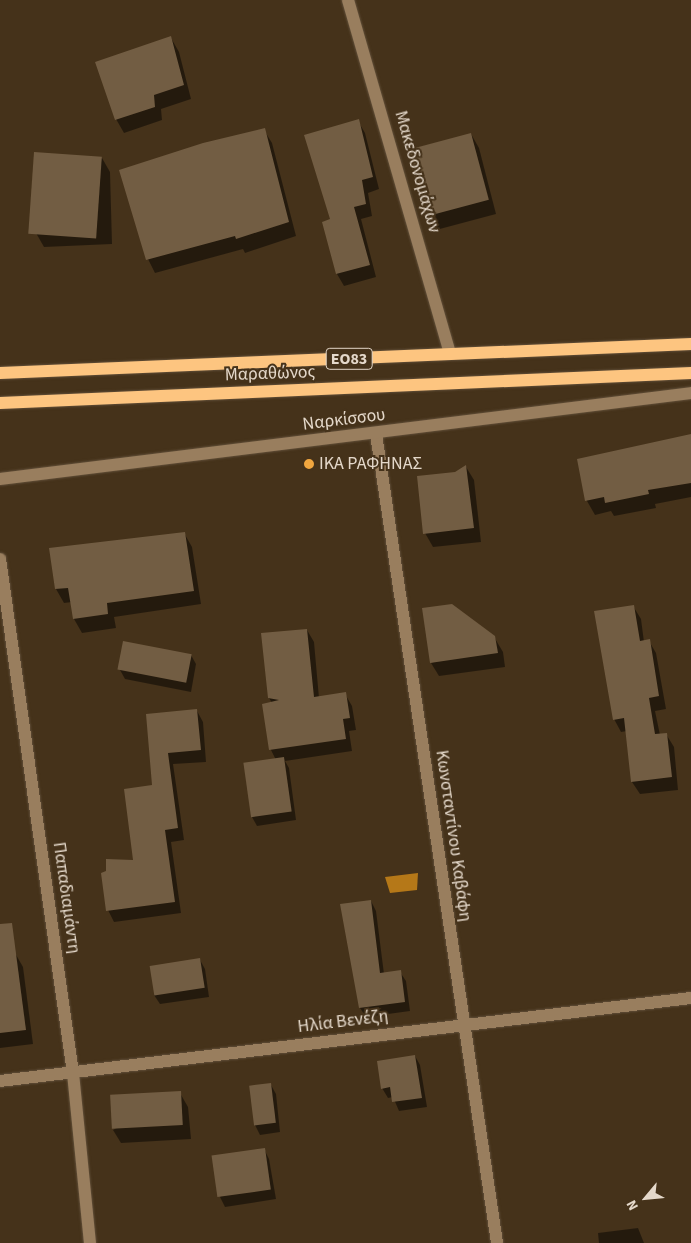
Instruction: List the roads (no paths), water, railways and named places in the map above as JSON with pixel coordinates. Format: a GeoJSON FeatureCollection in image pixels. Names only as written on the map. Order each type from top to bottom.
{"type":"FeatureCollection","features":[{"type":"Feature","properties":{"kind":"main road","name":"Μαραθώνος"},"geometry":{"type":"LineString","coordinates":[[0,373],[691,344]]}},
{"type":"Feature","properties":{"kind":"main road","name":"Μαραθώνος"},"geometry":{"type":"LineString","coordinates":[[0,403],[691,372]]}},
{"type":"Feature","properties":{"kind":"street","name":"Μακεδονομάχων"},"geometry":{"type":"LineString","coordinates":[[348,0],[450,354]]}},
{"type":"Feature","properties":{"kind":"street","name":"Ναρκίσσου"},"geometry":{"type":"LineString","coordinates":[[0,479],[376,434],[691,393]]}},
{"type":"Feature","properties":{"kind":"street","name":"Κωνσταντίνου Καβάφη"},"geometry":{"type":"LineString","coordinates":[[376,434],[497,1243]]}},
{"type":"Feature","properties":{"kind":"street","name":"Παπαδιαμάντη"},"geometry":{"type":"LineString","coordinates":[[0,560],[73,1073],[90,1243]]}},
{"type":"Feature","properties":{"kind":"street","name":"Ηλία Βενέζη"},"geometry":{"type":"LineString","coordinates":[[0,1082],[464,1024],[691,998]]}},
{"type":"Feature","properties":{"kind":"place","name":"ΙΚΑ ΡΑΦΗΝΑΣ"},"geometry":{"type":"Point","coordinates":[309,464]}}]}
